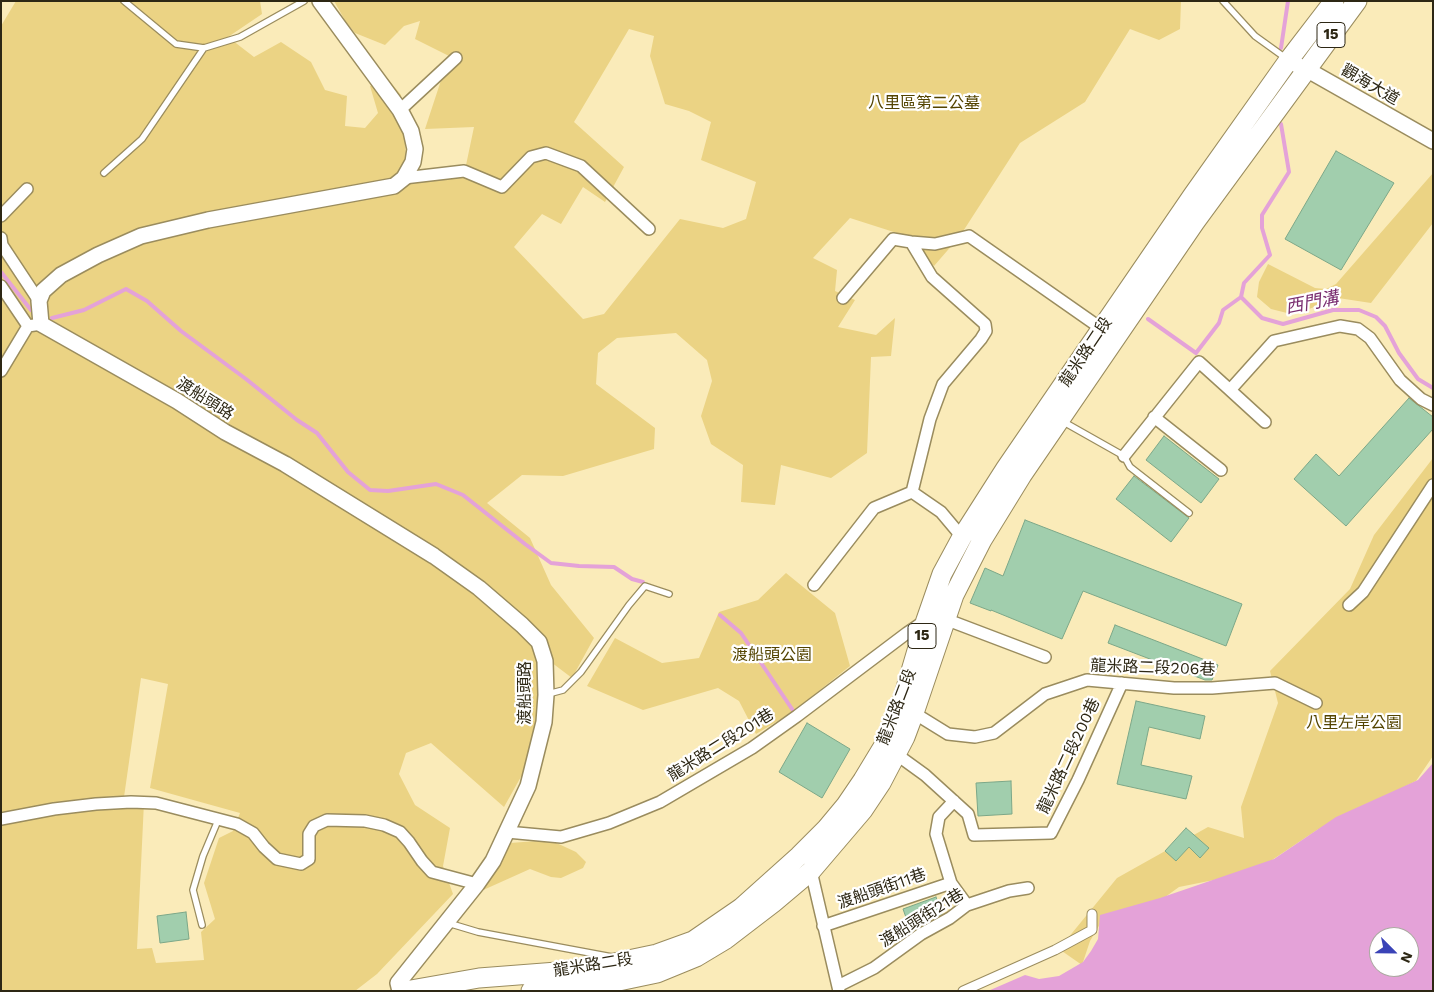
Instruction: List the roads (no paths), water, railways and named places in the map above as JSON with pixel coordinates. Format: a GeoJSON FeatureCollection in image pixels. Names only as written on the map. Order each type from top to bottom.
{"type":"FeatureCollection","features":[{"type":"Feature","properties":{"kind":"main road","name":"15"},"geometry":{"type":"LineString","coordinates":[[1288,61],[1334,1]]}},
{"type":"Feature","properties":{"kind":"main road","name":"15"},"geometry":{"type":"LineString","coordinates":[[1306,69],[1356,1]]}},
{"type":"Feature","properties":{"kind":"main road","name":"龍米路二段"},"geometry":{"type":"LineString","coordinates":[[405,991],[479,978],[557,972],[600,966],[657,954],[693,941],[741,908],[826,829],[846,805],[883,747],[901,705],[926,620],[942,574],[962,536],[1053,415],[1188,218],[1288,61]]}},
{"type":"Feature","properties":{"kind":"main road","name":"龍米路二段"},"geometry":{"type":"LineString","coordinates":[[531,991],[614,982],[657,973],[696,957],[726,939],[811,871],[863,810],[881,783],[914,713],[954,594],[982,540],[1022,475],[1053,415],[1102,329],[1306,69]]}},
{"type":"Feature","properties":{"kind":"main road"},"geometry":{"type":"LineString","coordinates":[[926,620],[945,619]]}},
{"type":"Feature","properties":{"kind":"street"},"geometry":{"type":"LineString","coordinates":[[1,372],[34,325],[43,291],[61,275],[98,255],[141,236],[208,220],[394,186],[404,178],[413,162],[415,149],[410,131],[400,110],[320,1]]}},
{"type":"Feature","properties":{"kind":"street"},"geometry":{"type":"LineString","coordinates":[[400,110],[456,58]]}},
{"type":"Feature","properties":{"kind":"street","name":"觀海大道"},"geometry":{"type":"LineString","coordinates":[[1288,61],[1306,69],[1433,141]]}},
{"type":"Feature","properties":{"kind":"street"},"geometry":{"type":"LineString","coordinates":[[404,178],[464,171],[502,187],[531,157],[546,153],[581,166],[649,229]]}},
{"type":"Feature","properties":{"kind":"street"},"geometry":{"type":"LineString","coordinates":[[1,216],[27,189]]}},
{"type":"Feature","properties":{"kind":"street"},"geometry":{"type":"LineString","coordinates":[[843,298],[893,239],[936,244],[969,236],[1102,329]]}},
{"type":"Feature","properties":{"kind":"street"},"geometry":{"type":"LineString","coordinates":[[1,238],[2,245],[39,301]]}},
{"type":"Feature","properties":{"kind":"street"},"geometry":{"type":"LineString","coordinates":[[911,242],[932,276],[985,324],[986,331],[943,384],[930,418],[912,492]]}},
{"type":"Feature","properties":{"kind":"street"},"geometry":{"type":"LineString","coordinates":[[1,286],[34,325]]}},
{"type":"Feature","properties":{"kind":"street","name":"渡船頭路"},"geometry":{"type":"LineString","coordinates":[[34,325],[176,401],[225,432],[284,464],[434,556],[479,588],[539,642],[545,661],[546,695],[544,722],[528,786],[493,861],[477,884],[398,983],[400,991]]}},
{"type":"Feature","properties":{"kind":"street"},"geometry":{"type":"LineString","coordinates":[[1230,390],[1274,342],[1340,326],[1358,329],[1370,338],[1400,380],[1421,399],[1433,405]]}},
{"type":"Feature","properties":{"kind":"street"},"geometry":{"type":"LineString","coordinates":[[1124,456],[1199,362],[1265,422]]}},
{"type":"Feature","properties":{"kind":"street"},"geometry":{"type":"LineString","coordinates":[[1154,417],[1220,470]]}},
{"type":"Feature","properties":{"kind":"street"},"geometry":{"type":"LineString","coordinates":[[1349,605],[1363,592],[1433,485]]}},
{"type":"Feature","properties":{"kind":"street"},"geometry":{"type":"LineString","coordinates":[[912,492],[941,512],[962,536]]}},
{"type":"Feature","properties":{"kind":"street"},"geometry":{"type":"LineString","coordinates":[[814,585],[874,508],[912,492]]}},
{"type":"Feature","properties":{"kind":"street"},"geometry":{"type":"LineString","coordinates":[[945,619],[1045,657]]}},
{"type":"Feature","properties":{"kind":"street","name":"龍米路二段201巷"},"geometry":{"type":"LineString","coordinates":[[507,832],[561,837],[609,823],[660,802],[752,748],[907,632],[926,620]]}},
{"type":"Feature","properties":{"kind":"street","name":"龍米路二段206巷"},"geometry":{"type":"LineString","coordinates":[[914,713],[948,734],[975,736],[994,733],[1045,694],[1087,680],[1174,688],[1212,688],[1276,682],[1316,703]]}},
{"type":"Feature","properties":{"kind":"street","name":"龍米路二段200巷"},"geometry":{"type":"LineString","coordinates":[[896,754],[925,775],[968,814],[974,835],[1051,833],[1078,780],[1122,683]]}},
{"type":"Feature","properties":{"kind":"street"},"geometry":{"type":"LineString","coordinates":[[954,801],[940,817],[936,834],[950,883],[967,906]]}},
{"type":"Feature","properties":{"kind":"street"},"geometry":{"type":"LineString","coordinates":[[1,819],[79,806],[131,802],[156,803],[220,818],[237,824],[253,833],[277,859],[301,864],[309,860],[309,834],[314,826],[327,820],[365,821],[384,825],[400,832],[432,872],[477,884]]}},
{"type":"Feature","properties":{"kind":"street"},"geometry":{"type":"LineString","coordinates":[[811,871],[838,988]]}},
{"type":"Feature","properties":{"kind":"street","name":"渡船頭街11巷"},"geometry":{"type":"LineString","coordinates":[[824,926],[950,883]]}},
{"type":"Feature","properties":{"kind":"street","name":"渡船頭街21巷"},"geometry":{"type":"LineString","coordinates":[[838,988],[874,968],[921,934],[967,906],[1009,891],[1028,888]]}},
{"type":"Feature","properties":{"kind":"street"},"geometry":{"type":"LineString","coordinates":[[963,991],[1055,950],[1092,930],[1092,914]]}},
{"type":"Feature","properties":{"kind":"lane"},"geometry":{"type":"LineString","coordinates":[[124,1],[176,44],[204,48],[240,37],[304,1]]}},
{"type":"Feature","properties":{"kind":"lane"},"geometry":{"type":"LineString","coordinates":[[1223,1],[1255,36],[1288,61]]}},
{"type":"Feature","properties":{"kind":"lane"},"geometry":{"type":"LineString","coordinates":[[104,173],[142,139],[204,48]]}},
{"type":"Feature","properties":{"kind":"lane"},"geometry":{"type":"LineString","coordinates":[[1053,415],[1124,456],[1130,467],[1189,513]]}},
{"type":"Feature","properties":{"kind":"lane"},"geometry":{"type":"LineString","coordinates":[[546,695],[563,690],[581,672],[645,586],[669,594]]}},
{"type":"Feature","properties":{"kind":"lane"},"geometry":{"type":"LineString","coordinates":[[202,925],[194,890],[203,856],[220,818]]}},
{"type":"Feature","properties":{"kind":"lane"},"geometry":{"type":"LineString","coordinates":[[446,922],[478,932],[628,960]]}},
{"type":"Feature","properties":{"kind":"waterway","name":"西門溝"},"geometry":{"type":"LineString","coordinates":[[1281,48],[1288,1]]}},
{"type":"Feature","properties":{"kind":"waterway","name":"西門溝"},"geometry":{"type":"LineString","coordinates":[[1281,124],[1289,172],[1262,215],[1262,228],[1270,255],[1244,283],[1241,297],[1262,318],[1283,324],[1333,310],[1359,310],[1376,317],[1385,326],[1399,353],[1418,379],[1433,388]]}},
{"type":"Feature","properties":{"kind":"waterway"},"geometry":{"type":"LineString","coordinates":[[1,272],[31,310]]}},
{"type":"Feature","properties":{"kind":"waterway"},"geometry":{"type":"LineString","coordinates":[[52,318],[84,310],[126,289],[147,301],[181,331],[297,420],[317,433],[348,472],[370,490],[388,491],[436,484],[463,495],[551,563],[614,567],[632,579],[643,582]]}},
{"type":"Feature","properties":{"kind":"waterway"},"geometry":{"type":"LineString","coordinates":[[1148,319],[1196,353],[1219,323],[1223,310],[1241,297]]}},
{"type":"Feature","properties":{"kind":"waterway"},"geometry":{"type":"LineString","coordinates":[[720,615],[741,633],[794,712]]}},
{"type":"Feature","properties":{"kind":"park label","name":"八里區第二公墓"},"geometry":{"type":"Point","coordinates":[924,103]}},
{"type":"Feature","properties":{"kind":"park label","name":"渡船頭公園"},"geometry":{"type":"Point","coordinates":[772,655]}},
{"type":"Feature","properties":{"kind":"park label","name":"八里左岸公園"},"geometry":{"type":"Point","coordinates":[1354,723]}}]}
